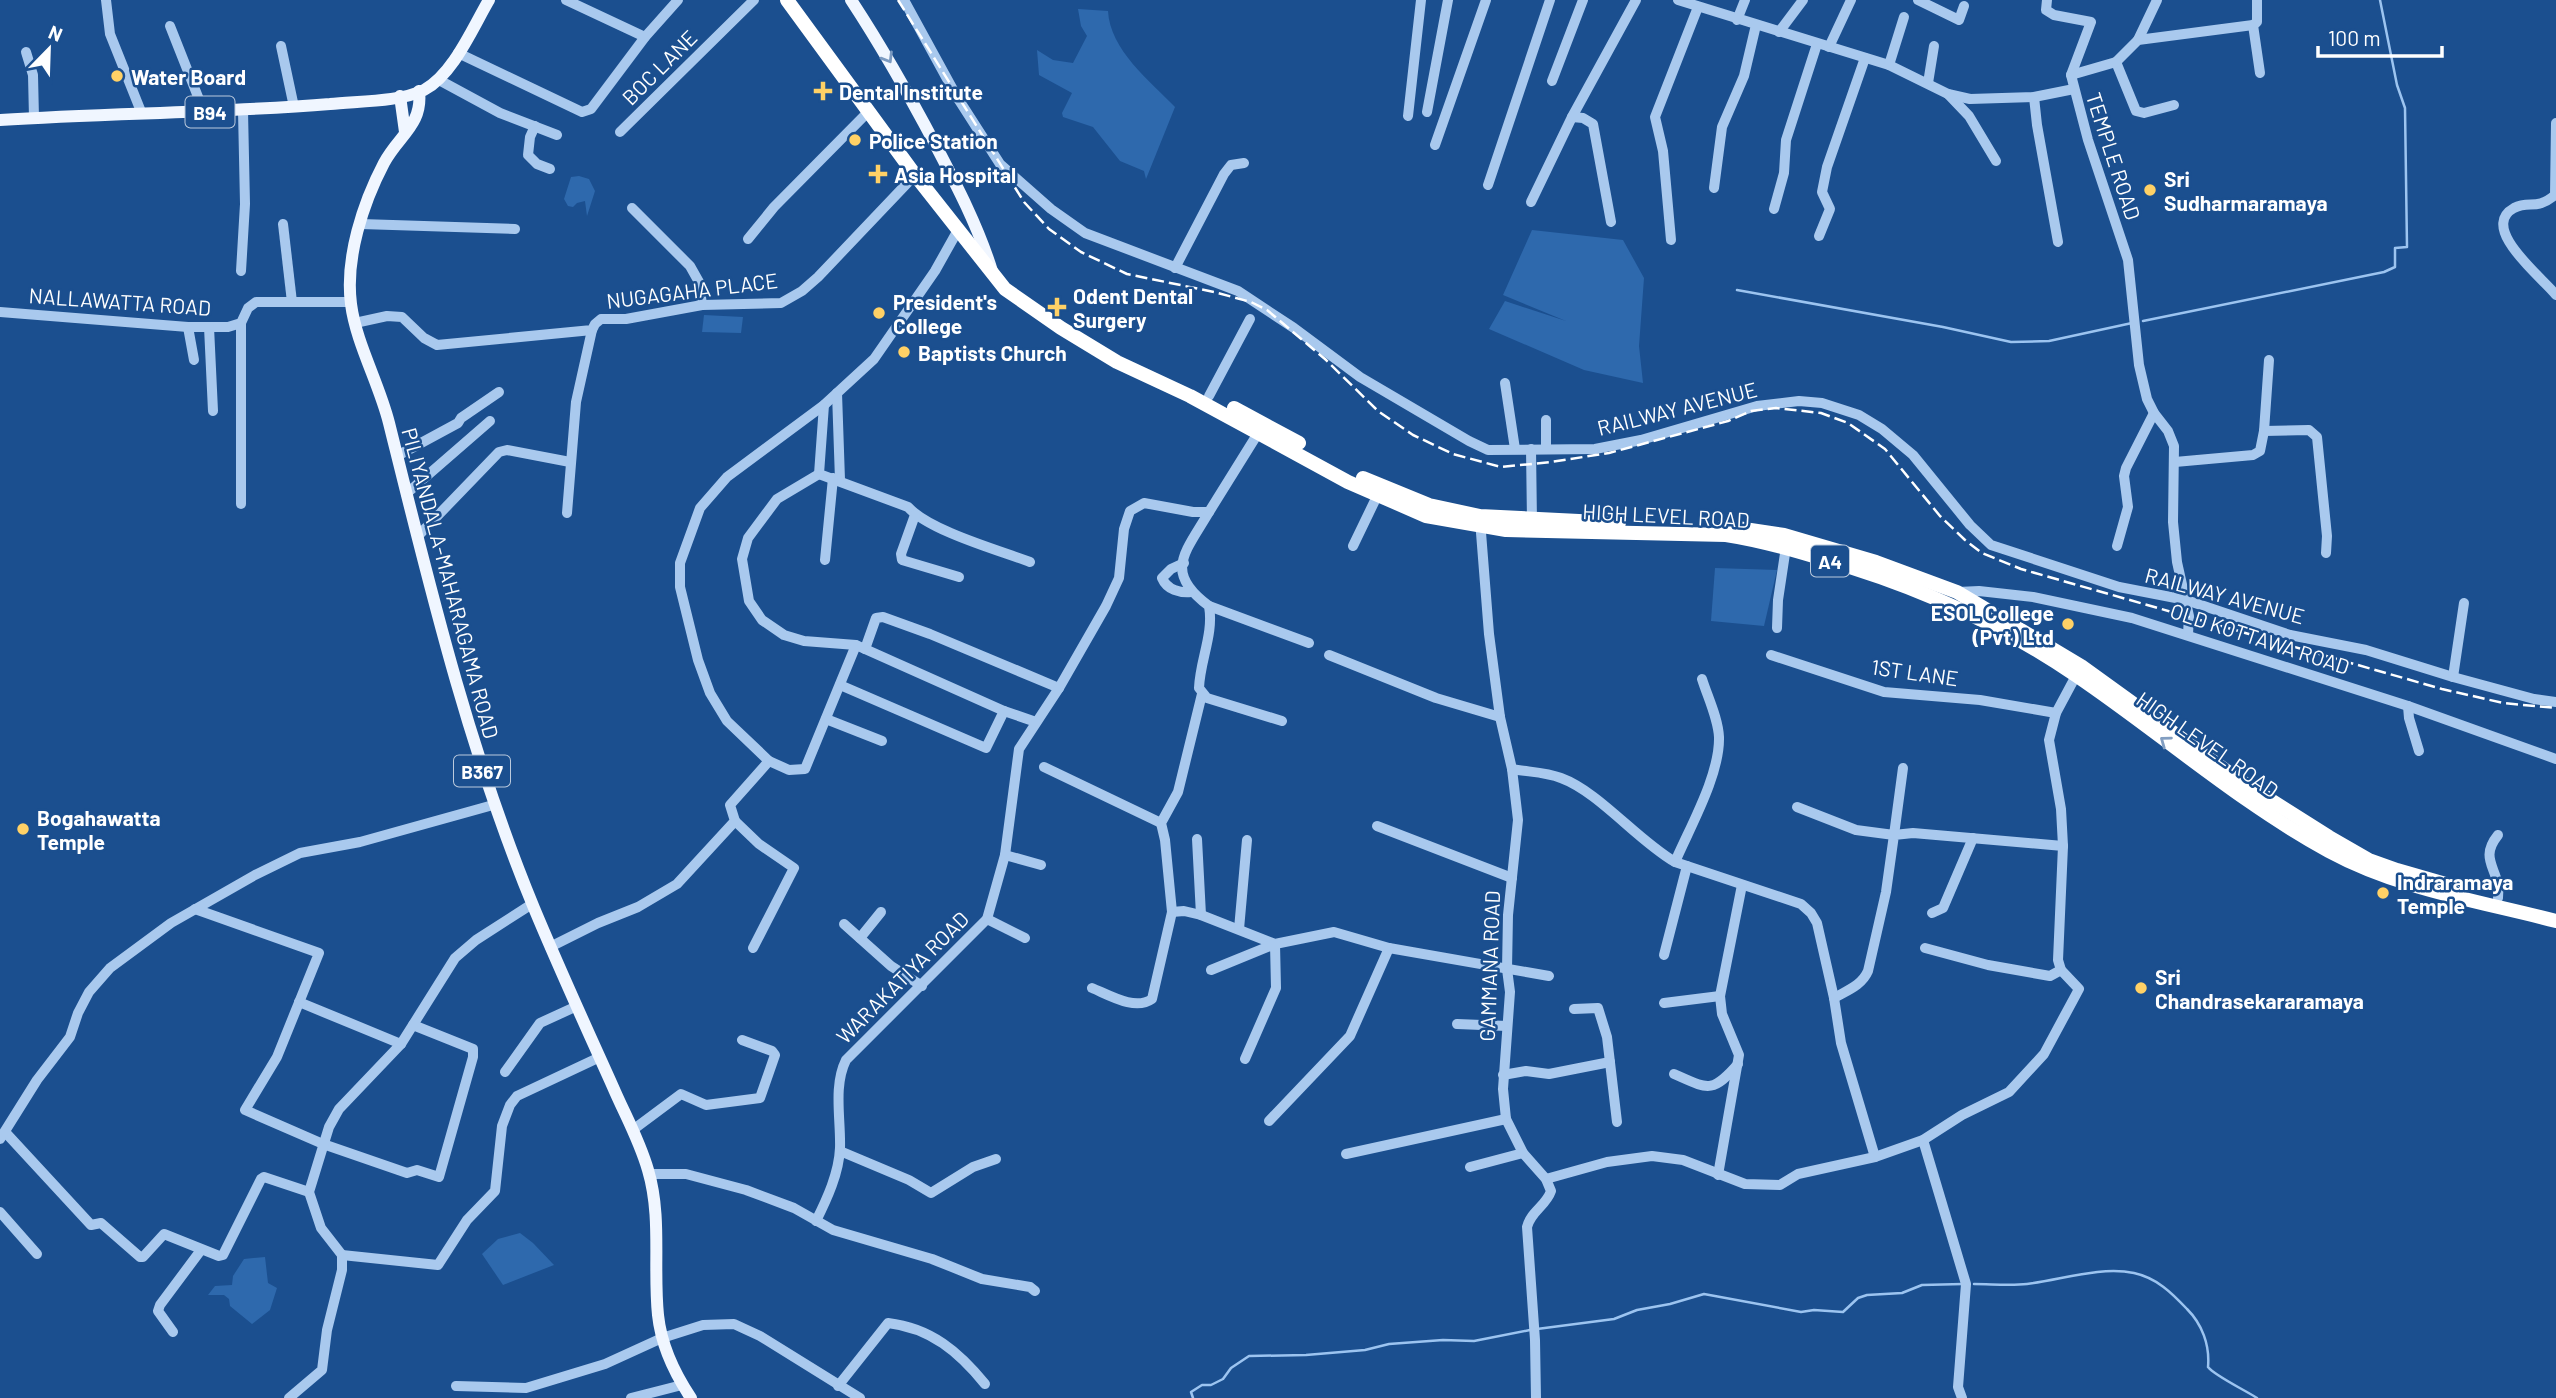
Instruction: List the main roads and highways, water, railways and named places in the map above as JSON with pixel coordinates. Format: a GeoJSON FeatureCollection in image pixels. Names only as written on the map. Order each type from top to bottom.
{"type":"FeatureCollection","features":[{"type":"Feature","properties":{"kind":"highway","name":"HIGH LEVEL ROAD"},"geometry":{"type":"LineString","coordinates":[[787,0],[915,175],[1005,289],[1117,362],[1261,428],[1353,474],[1380,491],[1479,521],[1726,536],[1786,547],[1952,597]]}},
{"type":"Feature","properties":{"kind":"highway","name":"HIGH LEVEL ROAD"},"geometry":{"type":"LineString","coordinates":[[1061,328],[1209,396],[1261,428]]}},
{"type":"Feature","properties":{"kind":"highway","name":"HIGH LEVEL ROAD"},"geometry":{"type":"LineString","coordinates":[[1533,525],[1756,529],[1876,562],[1952,597],[2079,671],[2239,780],[2369,860],[2397,870],[2556,912]]}},
{"type":"Feature","properties":{"kind":"highway","name":"HIGH LEVEL ROAD"},"geometry":{"type":"LineString","coordinates":[[2079,671],[2207,772],[2329,851],[2393,880],[2556,921]]}},
{"type":"Feature","properties":{"kind":"main road","name":"B94"},"geometry":{"type":"LineString","coordinates":[[0,120],[243,111],[419,92],[439,80],[489,0]]}},
{"type":"Feature","properties":{"kind":"main road"},"geometry":{"type":"LineString","coordinates":[[851,0],[891,61],[967,204],[994,275]]}},
{"type":"Feature","properties":{"kind":"main road","name":"PILIYANDALA-MAHARAGAMA ROAD"},"geometry":{"type":"LineString","coordinates":[[419,92],[421,105],[418,117],[384,164],[361,224],[351,270],[351,302],[355,323],[383,397],[458,696],[493,805],[550,947],[634,1129],[649,1174],[657,1236],[658,1315],[663,1338],[682,1385],[691,1398]]}},
{"type":"Feature","properties":{"kind":"main road"},"geometry":{"type":"LineString","coordinates":[[400,96],[405,132]]}},
{"type":"Feature","properties":{"kind":"main road"},"geometry":{"type":"LineString","coordinates":[[947,216],[960,216],[967,204]]}},
{"type":"Feature","properties":{"kind":"waterway"},"geometry":{"type":"LineString","coordinates":[[2143,321],[2384,272],[2395,267],[2395,248],[2407,247],[2405,108],[2397,85],[2380,0]]}},
{"type":"Feature","properties":{"kind":"waterway"},"geometry":{"type":"LineString","coordinates":[[1737,290],[2011,342],[2049,341],[2132,323]]}},
{"type":"Feature","properties":{"kind":"waterway"},"geometry":{"type":"LineString","coordinates":[[1974,1284],[2027,1284],[2108,1271],[2142,1275],[2170,1292],[2197,1321],[2206,1343],[2208,1367],[2223,1379],[2257,1398]]}},
{"type":"Feature","properties":{"kind":"waterway"},"geometry":{"type":"LineString","coordinates":[[1537,1329],[1614,1319],[1637,1310],[1704,1294],[1801,1312],[1843,1312],[1858,1298],[1867,1295],[1902,1293],[1922,1285],[1963,1284]]}},
{"type":"Feature","properties":{"kind":"waterway"},"geometry":{"type":"LineString","coordinates":[[1193,1398],[1191,1392],[1202,1385],[1211,1385],[1223,1379],[1231,1368],[1249,1356],[1306,1355],[1443,1340],[1474,1341],[1530,1330]]}},
{"type":"Feature","properties":{"kind":"railway"},"geometry":{"type":"LineString","coordinates":[[898,0],[1024,202],[1049,229],[1081,252],[1127,274],[1214,292],[1251,302],[1267,310],[1325,359],[1378,411],[1413,435],[1453,454],[1501,467],[1551,462],[1609,453],[1728,421],[1751,411],[1776,408],[1821,413],[1848,423],[1885,449],[1940,516],[1965,540],[1982,553],[2021,569],[2442,689],[2503,703],[2556,708]]}},
{"type":"Feature","properties":{"kind":"place","name":"Water Board"},"geometry":{"type":"Point","coordinates":[117,76]}},
{"type":"Feature","properties":{"kind":"place","name":"Dental Institute"},"geometry":{"type":"Point","coordinates":[823,91]}},
{"type":"Feature","properties":{"kind":"place","name":"Police Station"},"geometry":{"type":"Point","coordinates":[855,140]}},
{"type":"Feature","properties":{"kind":"place","name":"Asia Hospital"},"geometry":{"type":"Point","coordinates":[878,174]}},
{"type":"Feature","properties":{"kind":"place","name":"Sri Sudharmaramaya"},"geometry":{"type":"Point","coordinates":[2150,190]}},
{"type":"Feature","properties":{"kind":"place","name":"Odent Dental Surgery"},"geometry":{"type":"Point","coordinates":[1057,307]}},
{"type":"Feature","properties":{"kind":"place","name":"President's College"},"geometry":{"type":"Point","coordinates":[879,313]}},
{"type":"Feature","properties":{"kind":"place","name":"Baptists Church"},"geometry":{"type":"Point","coordinates":[904,352]}},
{"type":"Feature","properties":{"kind":"place","name":"ESOL College (Pvt) Ltd"},"geometry":{"type":"Point","coordinates":[2068,624]}},
{"type":"Feature","properties":{"kind":"place","name":"Bogahawatta Temple"},"geometry":{"type":"Point","coordinates":[23,829]}},
{"type":"Feature","properties":{"kind":"place","name":"Indraramaya Temple"},"geometry":{"type":"Point","coordinates":[2383,893]}},
{"type":"Feature","properties":{"kind":"place","name":"Sri Chandrasekararamaya"},"geometry":{"type":"Point","coordinates":[2141,988]}}]}
